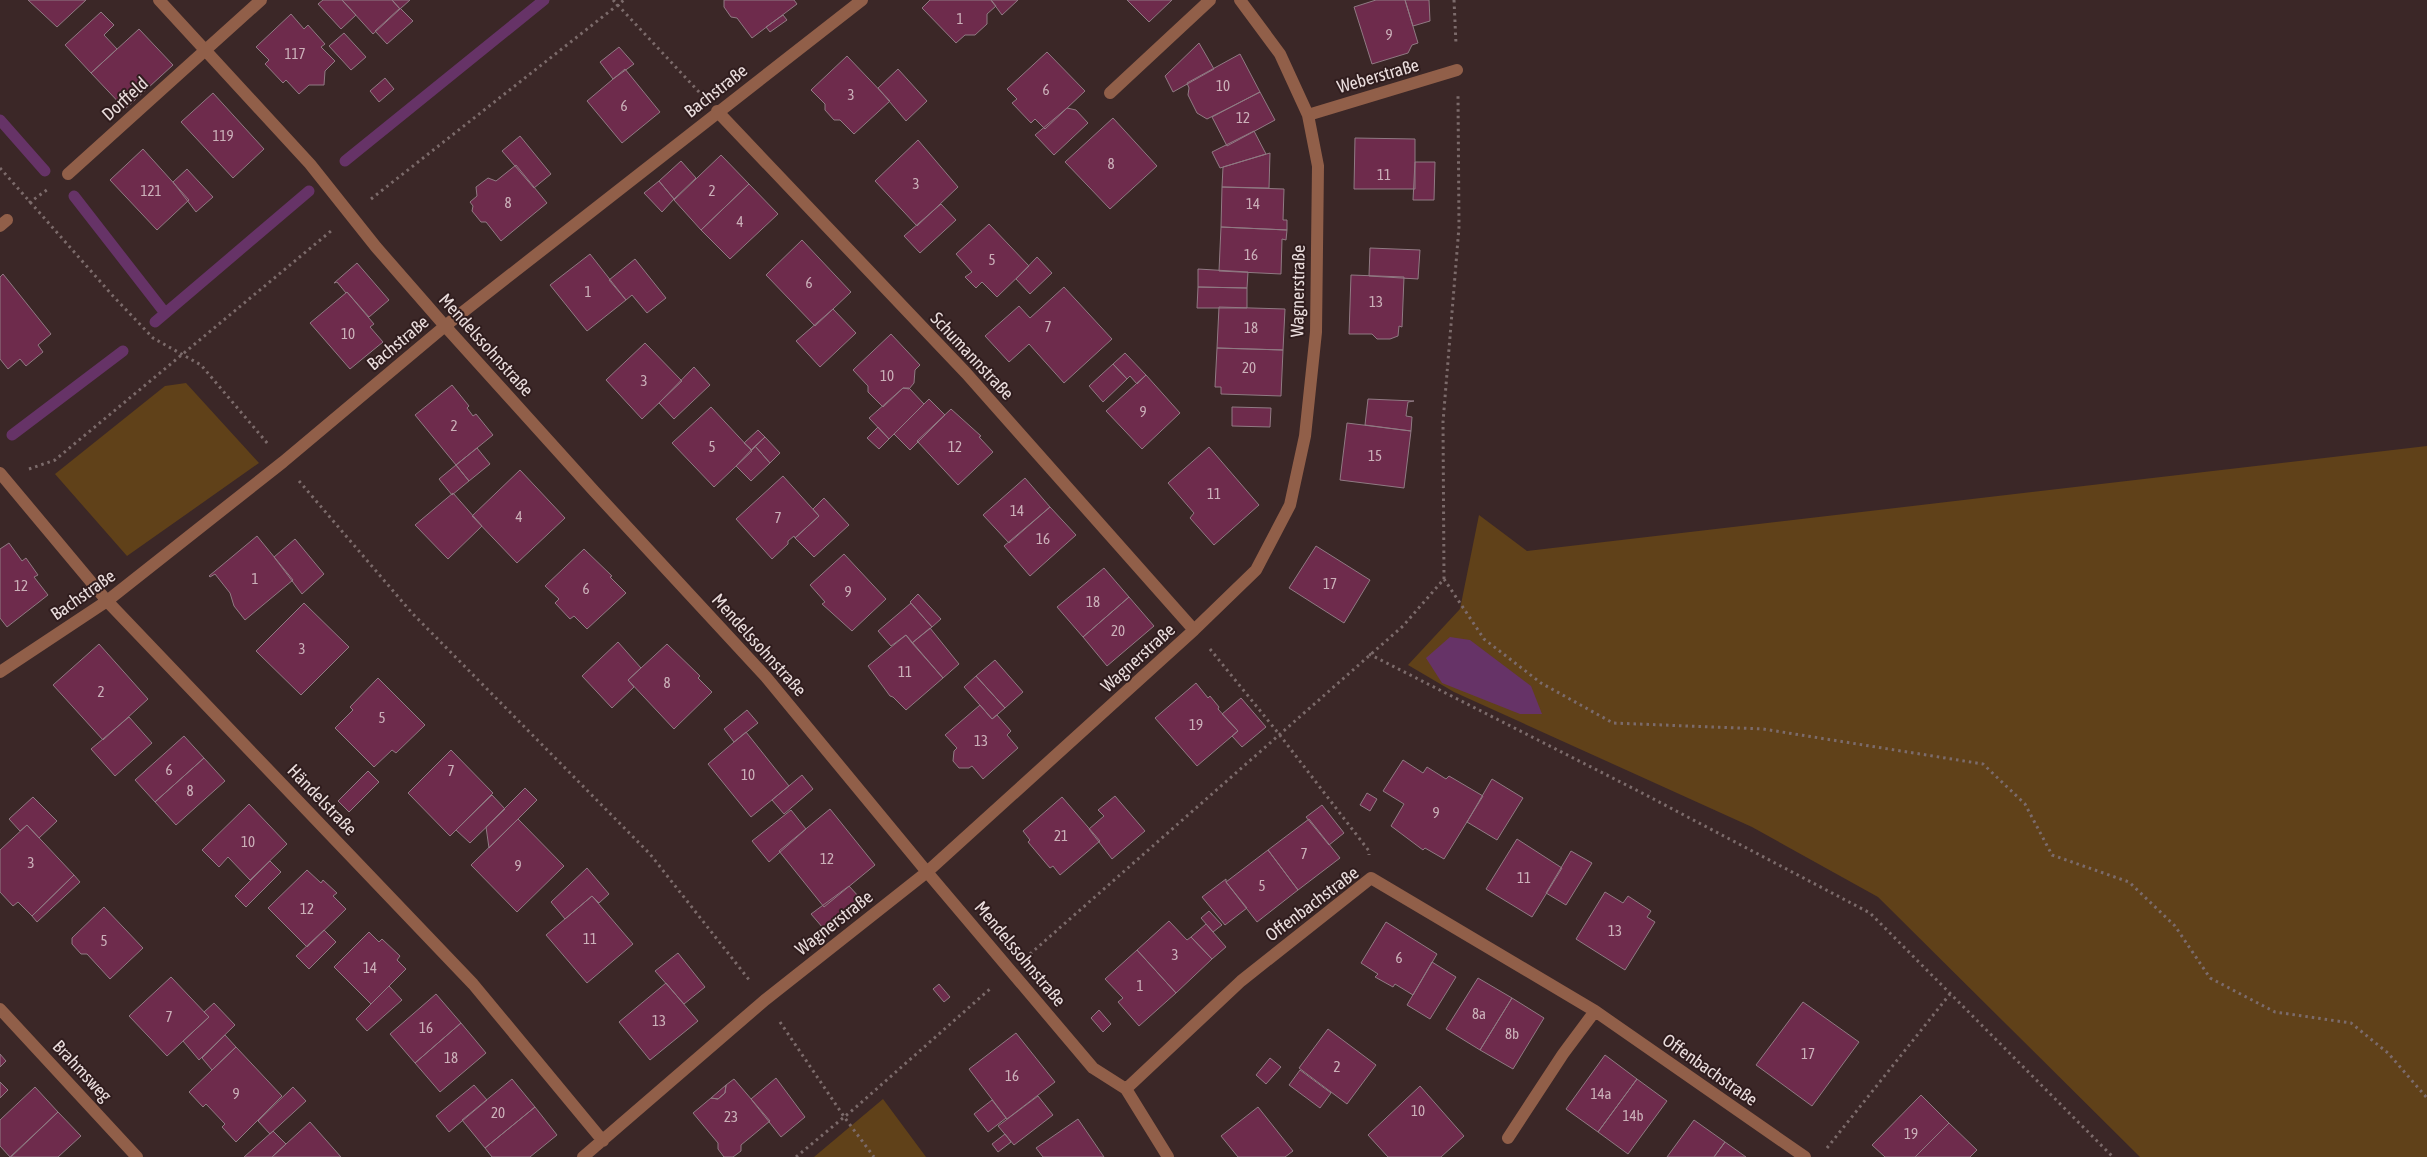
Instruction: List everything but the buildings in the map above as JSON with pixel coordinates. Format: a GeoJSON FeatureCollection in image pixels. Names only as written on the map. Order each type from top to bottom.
{"type":"FeatureCollection","features":[{"type":"Feature","properties":{"kind":"street"},"geometry":{"type":"LineString","coordinates":[[159,0],[205,49]]}},
{"type":"Feature","properties":{"kind":"street","name":"Dorffeld"},"geometry":{"type":"LineString","coordinates":[[68,174],[261,0]]}},
{"type":"Feature","properties":{"kind":"street","name":"Bachstraße"},"geometry":{"type":"LineString","coordinates":[[0,672],[107,601],[283,462],[445,326],[717,111],[862,0]]}},
{"type":"Feature","properties":{"kind":"street"},"geometry":{"type":"LineString","coordinates":[[1110,93],[1210,0]]}},
{"type":"Feature","properties":{"kind":"street","name":"Wagnerstraße"},"geometry":{"type":"LineString","coordinates":[[583,1157],[765,1000],[927,872],[1194,630],[1256,570],[1290,505],[1305,436],[1316,332],[1318,166],[1308,114],[1280,54],[1240,0]]}},
{"type":"Feature","properties":{"kind":"street","name":"Mendelssohnstraße"},"geometry":{"type":"LineString","coordinates":[[205,49],[310,164],[350,216],[445,326],[766,677],[927,872],[1012,970],[1093,1068],[1126,1089],[1168,1157]]}},
{"type":"Feature","properties":{"kind":"street","name":"Weberstraße"},"geometry":{"type":"LineString","coordinates":[[1308,114],[1458,70]]}},
{"type":"Feature","properties":{"kind":"street","name":"Schumannstraße"},"geometry":{"type":"LineString","coordinates":[[717,111],[966,373],[1194,630]]}},
{"type":"Feature","properties":{"kind":"street","name":"Händelstraße"},"geometry":{"type":"LineString","coordinates":[[0,473],[10,488],[107,601],[473,984],[603,1141]]}},
{"type":"Feature","properties":{"kind":"street","name":"Offenbachstraße"},"geometry":{"type":"LineString","coordinates":[[1126,1089],[1242,981],[1371,878],[1595,1011],[1805,1157]]}},
{"type":"Feature","properties":{"kind":"street","name":"Brahmsweg"},"geometry":{"type":"LineString","coordinates":[[0,1009],[137,1157]]}},
{"type":"Feature","properties":{"kind":"street"},"geometry":{"type":"LineString","coordinates":[[1508,1138],[1563,1054],[1595,1011]]}},
{"type":"Feature","properties":{"kind":"path"},"geometry":{"type":"LineString","coordinates":[[613,0],[717,111]]}},
{"type":"Feature","properties":{"kind":"path"},"geometry":{"type":"LineString","coordinates":[[10,488],[18,473],[56,460],[184,356],[350,216],[624,0]]}},
{"type":"Feature","properties":{"kind":"path"},"geometry":{"type":"LineString","coordinates":[[1454,0],[1458,70],[1459,227],[1443,422],[1444,579],[1484,639],[1541,683],[1613,723],[1763,729],[1983,764],[2025,804],[2052,855],[2129,882],[2175,926],[2210,978],[2275,1012],[2351,1023],[2388,1053],[2427,1098]]}},
{"type":"Feature","properties":{"kind":"path"},"geometry":{"type":"LineString","coordinates":[[0,168],[153,338],[201,365],[272,449]]}},
{"type":"Feature","properties":{"kind":"path"},"geometry":{"type":"LineString","coordinates":[[4,223],[68,174]]}},
{"type":"Feature","properties":{"kind":"path"},"geometry":{"type":"LineString","coordinates":[[300,482],[412,613],[650,854],[752,983]]}},
{"type":"Feature","properties":{"kind":"path"},"geometry":{"type":"LineString","coordinates":[[796,1157],[844,1118],[1403,626],[1444,579]]}},
{"type":"Feature","properties":{"kind":"path"},"geometry":{"type":"LineString","coordinates":[[1194,630],[1279,734],[1369,851],[1371,878]]}},
{"type":"Feature","properties":{"kind":"path"},"geometry":{"type":"LineString","coordinates":[[1370,654],[1644,794],[1870,913],[2113,1157]]}},
{"type":"Feature","properties":{"kind":"path"},"geometry":{"type":"LineString","coordinates":[[1826,1149],[1950,994]]}},
{"type":"Feature","properties":{"kind":"path"},"geometry":{"type":"LineString","coordinates":[[777,1017],[844,1118],[874,1157]]}},
{"type":"Feature","properties":{"kind":"shaded area"},"geometry":{"type":"Polygon","coordinates":[[[186,383],[259,463],[127,556],[55,474],[165,386],[186,383]]]}},
{"type":"Feature","properties":{"kind":"shaded area"},"geometry":{"type":"Polygon","coordinates":[[[2427,446],[2427,1157],[2140,1157],[1878,897],[1752,827],[1454,692],[1408,665],[1460,609],[1479,515],[1527,551],[2427,446]]]}},
{"type":"Feature","properties":{"kind":"shaded area"},"geometry":{"type":"Polygon","coordinates":[[[1450,637],[1470,640],[1531,686],[1542,714],[1520,714],[1442,683],[1426,658],[1450,637]]]}},
{"type":"Feature","properties":{"kind":"shaded area"},"geometry":{"type":"Polygon","coordinates":[[[883,1099],[926,1157],[814,1157],[883,1099]]]}},
{"type":"Feature","properties":{"kind":"waterway"},"geometry":{"type":"LineString","coordinates":[[345,161],[544,0]]}},
{"type":"Feature","properties":{"kind":"waterway"},"geometry":{"type":"LineString","coordinates":[[0,120],[45,171]]}},
{"type":"Feature","properties":{"kind":"waterway"},"geometry":{"type":"LineString","coordinates":[[155,322],[309,191]]}},
{"type":"Feature","properties":{"kind":"waterway"},"geometry":{"type":"LineString","coordinates":[[74,196],[165,313]]}},
{"type":"Feature","properties":{"kind":"waterway"},"geometry":{"type":"LineString","coordinates":[[12,435],[123,351]]}}]}
